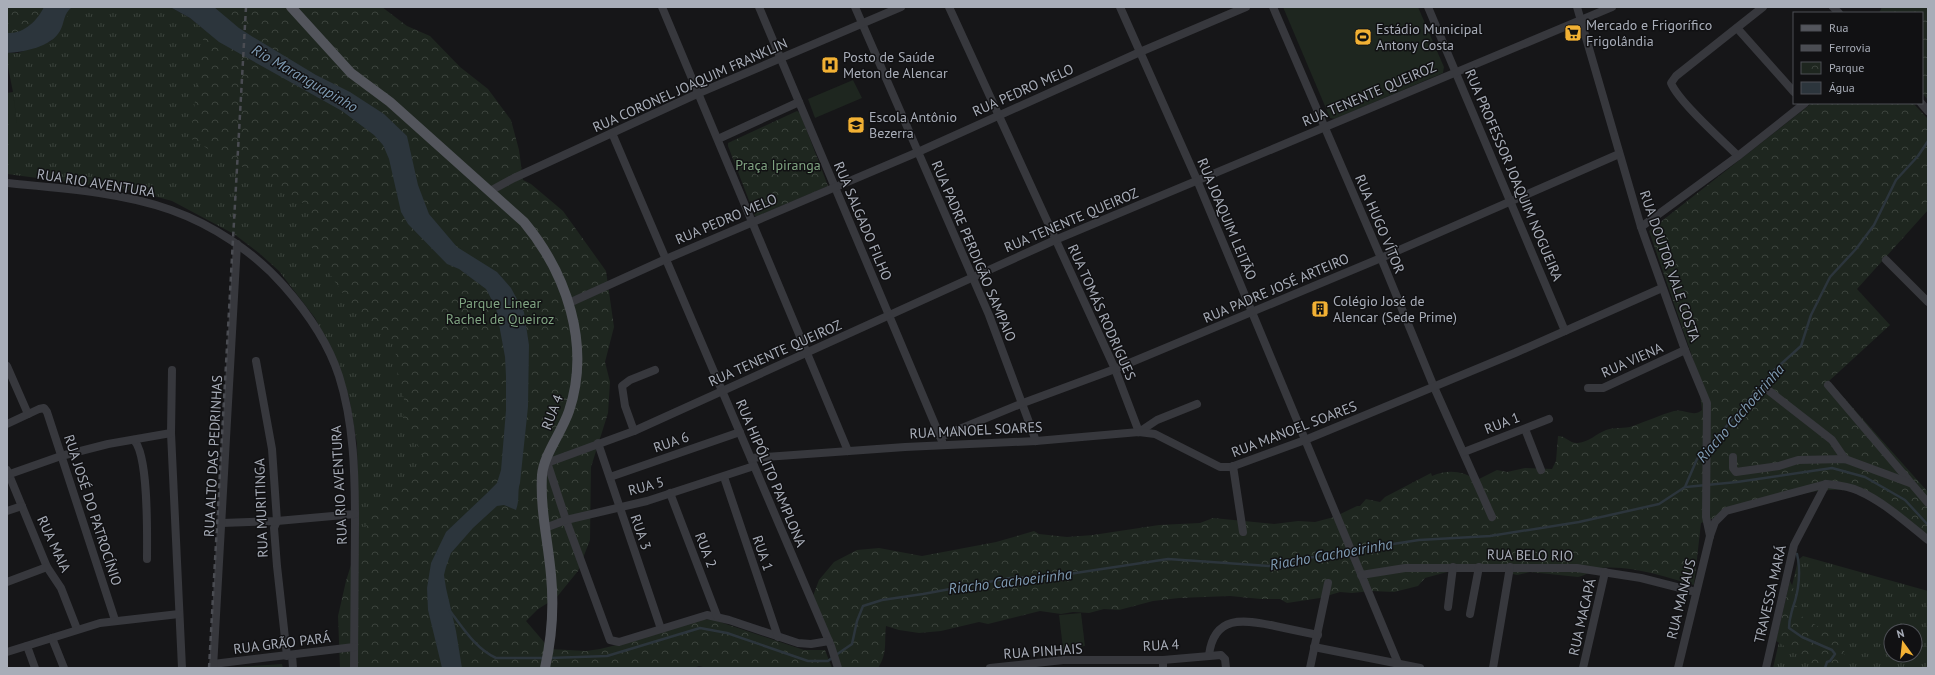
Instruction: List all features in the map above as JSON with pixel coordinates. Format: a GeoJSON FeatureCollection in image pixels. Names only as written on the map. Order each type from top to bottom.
{"type":"FeatureCollection","features":[{"type":"Feature","properties":{"kind":"main road","name":"RUA 4"},"geometry":{"type":"LineString","coordinates":[[291,7],[351,73],[390,102],[524,222],[536,237],[554,266],[569,303],[577,345],[577,380],[569,411],[546,463],[542,490],[552,591],[550,643],[545,668]]}},
{"type":"Feature","properties":{"kind":"street"},"geometry":{"type":"LineString","coordinates":[[662,7],[848,451]]}},
{"type":"Feature","properties":{"kind":"street","name":"RUA SALGADO FILHO"},"geometry":{"type":"LineString","coordinates":[[759,7],[833,187],[889,315],[943,445]]}},
{"type":"Feature","properties":{"kind":"street","name":"RUA PADRE PERDIGÃO SAMPAIO"},"geometry":{"type":"LineString","coordinates":[[855,7],[973,278],[1023,403],[1036,441]]}},
{"type":"Feature","properties":{"kind":"street","name":"RUA CORONEL JOAQUIM FRANKLIN"},"geometry":{"type":"LineString","coordinates":[[490,191],[514,178],[699,93],[901,7]]}},
{"type":"Feature","properties":{"kind":"street","name":"RUA TOMÁS RODRIGUES"},"geometry":{"type":"LineString","coordinates":[[949,7],[1055,240],[1116,369],[1139,432]]}},
{"type":"Feature","properties":{"kind":"street","name":"RUA JOAQUIM LEITÃO"},"geometry":{"type":"LineString","coordinates":[[1120,7],[1252,312],[1398,666]]}},
{"type":"Feature","properties":{"kind":"street","name":"RUA PEDRO MELO"},"geometry":{"type":"LineString","coordinates":[[569,303],[666,259],[918,152],[1140,52],[1246,7]]}},
{"type":"Feature","properties":{"kind":"street","name":"RUA HUGO VÍTOR"},"geometry":{"type":"LineString","coordinates":[[1272,7],[1381,258],[1434,387],[1492,517]]}},
{"type":"Feature","properties":{"kind":"street","name":"RUA PROFESSOR JOAQUIM NOGUEIRA"},"geometry":{"type":"LineString","coordinates":[[1428,7],[1565,331]]}},
{"type":"Feature","properties":{"kind":"street","name":"RUA DOUTOR VALE COSTA"},"geometry":{"type":"LineString","coordinates":[[1577,7],[1640,227],[1685,350],[1708,403],[1706,517],[1710,536]]}},
{"type":"Feature","properties":{"kind":"street","name":"RUA TENENTE QUEIROZ"},"geometry":{"type":"LineString","coordinates":[[546,463],[598,443],[634,432],[723,390],[808,353],[1055,240],[1580,19],[1612,7]]}},
{"type":"Feature","properties":{"kind":"street"},"geometry":{"type":"LineString","coordinates":[[1738,156],[1677,93],[1671,83],[1676,76],[1763,7]]}},
{"type":"Feature","properties":{"kind":"street"},"geometry":{"type":"LineString","coordinates":[[1737,28],[1793,91]]}},
{"type":"Feature","properties":{"kind":"street"},"geometry":{"type":"LineString","coordinates":[[718,139],[799,102]]}},
{"type":"Feature","properties":{"kind":"street"},"geometry":{"type":"LineString","coordinates":[[1640,227],[1738,156],[1803,104]]}},
{"type":"Feature","properties":{"kind":"street","name":"RUA HIPÓLITO PAMPLONA"},"geometry":{"type":"LineString","coordinates":[[612,133],[830,643],[838,668]]}},
{"type":"Feature","properties":{"kind":"street","name":"RUA PADRE JOSÉ ARTEIRO"},"geometry":{"type":"LineString","coordinates":[[940,437],[1023,403],[1116,369],[1381,258],[1619,154]]}},
{"type":"Feature","properties":{"kind":"street","name":"RUA RIO AVENTURA"},"geometry":{"type":"LineString","coordinates":[[7,183],[61,188],[136,200],[171,210],[206,226],[237,244],[275,276],[306,313],[321,338],[339,375],[351,432],[355,514],[354,668]]}},
{"type":"Feature","properties":{"kind":"street","name":"RUA ALTO DAS PEDRINHAS"},"geometry":{"type":"LineString","coordinates":[[213,666],[237,244]]}},
{"type":"Feature","properties":{"kind":"street"},"geometry":{"type":"LineString","coordinates":[[1886,260],[1928,302]]}},
{"type":"Feature","properties":{"kind":"street","name":"RUA MANOEL SOARES"},"geometry":{"type":"LineString","coordinates":[[751,458],[943,445],[1036,441],[1139,432],[1155,434],[1220,467],[1233,466],[1305,440],[1434,387],[1662,288]]}},
{"type":"Feature","properties":{"kind":"street","name":"RUA VIENA"},"geometry":{"type":"LineString","coordinates":[[1588,388],[1603,388],[1685,350]]}},
{"type":"Feature","properties":{"kind":"street","name":"RUA MURITINGA"},"geometry":{"type":"LineString","coordinates":[[256,361],[272,449],[277,521],[274,528],[276,566],[289,655],[293,668]]}},
{"type":"Feature","properties":{"kind":"street"},"geometry":{"type":"LineString","coordinates":[[7,366],[28,414],[7,424]]}},
{"type":"Feature","properties":{"kind":"street"},"geometry":{"type":"LineString","coordinates":[[172,370],[171,433],[182,668]]}},
{"type":"Feature","properties":{"kind":"street"},"geometry":{"type":"LineString","coordinates":[[634,432],[623,400],[622,386],[630,380],[655,370]]}},
{"type":"Feature","properties":{"kind":"street"},"geometry":{"type":"LineString","coordinates":[[1828,385],[1928,503]]}},
{"type":"Feature","properties":{"kind":"street"},"geometry":{"type":"LineString","coordinates":[[1768,390],[1832,440],[1845,459]]}},
{"type":"Feature","properties":{"kind":"street"},"geometry":{"type":"LineString","coordinates":[[1139,432],[1156,420],[1197,404]]}},
{"type":"Feature","properties":{"kind":"street","name":"RUA JOSÉ DO PATROCÍNIO"},"geometry":{"type":"LineString","coordinates":[[28,414],[44,408],[49,417],[115,620]]}},
{"type":"Feature","properties":{"kind":"street","name":"RUA 1"},"geometry":{"type":"LineString","coordinates":[[1464,452],[1550,419]]}},
{"type":"Feature","properties":{"kind":"street"},"geometry":{"type":"LineString","coordinates":[[1525,428],[1541,470]]}},
{"type":"Feature","properties":{"kind":"street","name":"RUA 6"},"geometry":{"type":"LineString","coordinates":[[610,477],[740,432]]}},
{"type":"Feature","properties":{"kind":"street"},"geometry":{"type":"LineString","coordinates":[[8,473],[62,456],[117,442],[171,433]]}},
{"type":"Feature","properties":{"kind":"street"},"geometry":{"type":"LineString","coordinates":[[134,440],[138,445],[145,478],[147,559]]}},
{"type":"Feature","properties":{"kind":"street","name":"RUA 3"},"geometry":{"type":"LineString","coordinates":[[598,443],[661,629]]}},
{"type":"Feature","properties":{"kind":"street"},"geometry":{"type":"LineString","coordinates":[[1733,457],[1733,468],[1736,472],[1779,466],[1798,460],[1845,459],[1910,483]]}},
{"type":"Feature","properties":{"kind":"street"},"geometry":{"type":"LineString","coordinates":[[546,463],[608,638],[613,642],[618,642],[700,616],[717,616],[798,643],[830,643]]}},
{"type":"Feature","properties":{"kind":"street","name":"RUA 5"},"geometry":{"type":"LineString","coordinates":[[545,528],[566,520],[619,506],[647,501],[754,466]]}},
{"type":"Feature","properties":{"kind":"street"},"geometry":{"type":"LineString","coordinates":[[1233,466],[1243,532]]}},
{"type":"Feature","properties":{"kind":"street","name":"RUA MAIA"},"geometry":{"type":"LineString","coordinates":[[8,473],[47,567],[60,588],[77,629]]}},
{"type":"Feature","properties":{"kind":"street","name":"RUA 1"},"geometry":{"type":"LineString","coordinates":[[724,476],[778,637]]}},
{"type":"Feature","properties":{"kind":"street"},"geometry":{"type":"LineString","coordinates":[[1710,536],[1715,522],[1726,511],[1826,484],[1859,491],[1886,508],[1928,540]]}},
{"type":"Feature","properties":{"kind":"street","name":"TRAVESSA MARÁ"},"geometry":{"type":"LineString","coordinates":[[1766,668],[1794,545],[1826,484]]}},
{"type":"Feature","properties":{"kind":"street","name":"RUA 2"},"geometry":{"type":"LineString","coordinates":[[670,493],[717,616]]}},
{"type":"Feature","properties":{"kind":"street"},"geometry":{"type":"LineString","coordinates":[[7,511],[22,506]]}},
{"type":"Feature","properties":{"kind":"street"},"geometry":{"type":"LineString","coordinates":[[222,523],[277,521],[355,514]]}},
{"type":"Feature","properties":{"kind":"street","name":"RUA MANAUS"},"geometry":{"type":"LineString","coordinates":[[1678,668],[1710,536]]}},
{"type":"Feature","properties":{"kind":"street"},"geometry":{"type":"LineString","coordinates":[[7,582],[47,567]]}},
{"type":"Feature","properties":{"kind":"street"},"geometry":{"type":"LineString","coordinates":[[1448,608],[1453,567]]}},
{"type":"Feature","properties":{"kind":"street"},"geometry":{"type":"LineString","coordinates":[[1470,614],[1478,567]]}},
{"type":"Feature","properties":{"kind":"street"},"geometry":{"type":"LineString","coordinates":[[1494,668],[1510,567]]}},
{"type":"Feature","properties":{"kind":"street","name":"RUA BELO RIO"},"geometry":{"type":"LineString","coordinates":[[1361,575],[1406,568],[1577,568],[1641,578],[1696,592]]}},
{"type":"Feature","properties":{"kind":"street","name":"RUA MACAPÁ"},"geometry":{"type":"LineString","coordinates":[[1583,668],[1605,572]]}},
{"type":"Feature","properties":{"kind":"street"},"geometry":{"type":"LineString","coordinates":[[1310,668],[1328,583]]}},
{"type":"Feature","properties":{"kind":"street"},"geometry":{"type":"LineString","coordinates":[[7,652],[77,629],[115,620],[179,614]]}},
{"type":"Feature","properties":{"kind":"street"},"geometry":{"type":"LineString","coordinates":[[1209,655],[1210,644],[1214,635],[1229,623],[1235,621],[1254,621],[1318,635]]}},
{"type":"Feature","properties":{"kind":"street"},"geometry":{"type":"LineString","coordinates":[[52,638],[64,668]]}},
{"type":"Feature","properties":{"kind":"street"},"geometry":{"type":"LineString","coordinates":[[27,646],[35,668]]}},
{"type":"Feature","properties":{"kind":"street","name":"RUA GRÃO PARÁ"},"geometry":{"type":"LineString","coordinates":[[213,666],[354,647]]}},
{"type":"Feature","properties":{"kind":"street"},"geometry":{"type":"LineString","coordinates":[[1314,647],[1398,666],[1420,668]]}},
{"type":"Feature","properties":{"kind":"street","name":"RUA 4"},"geometry":{"type":"LineString","coordinates":[[1098,664],[1163,664],[1209,655],[1221,655],[1225,659],[1226,668]]}},
{"type":"Feature","properties":{"kind":"street","name":"RUA PINHAIS"},"geometry":{"type":"LineString","coordinates":[[990,668],[1063,664],[1098,664]]}},
{"type":"Feature","properties":{"kind":"green space"},"geometry":{"type":"Polygon","coordinates":[[[7,7],[77,7],[58,26],[7,36],[7,7]]]}},
{"type":"Feature","properties":{"kind":"green space"},"geometry":{"type":"Polygon","coordinates":[[[72,7],[170,7],[190,18],[209,33],[486,289],[362,668],[357,444],[349,397],[338,363],[315,318],[279,271],[259,253],[234,234],[172,201],[136,191],[7,174],[7,93],[13,92],[7,62],[7,53],[18,53],[51,41],[65,14],[72,7]]]}},
{"type":"Feature","properties":{"kind":"green space","name":"Parque Linear Rachel de Queiroz"},"geometry":{"type":"Polygon","coordinates":[[[188,7],[382,7],[407,26],[430,36],[460,67],[488,89],[511,120],[519,150],[523,180],[531,184],[563,211],[606,271],[614,327],[605,362],[610,382],[608,413],[591,467],[590,540],[578,571],[556,598],[538,609],[526,621],[550,649],[586,651],[600,649],[632,641],[702,619],[714,620],[804,650],[825,650],[832,668],[707,668],[699,666],[693,668],[340,668],[338,616],[346,581],[359,539],[377,506],[402,484],[425,459],[403,420],[404,399],[398,379],[395,345],[356,313],[309,243],[311,210],[305,204],[288,196],[268,178],[223,158],[190,138],[206,19],[188,7]]]}},
{"type":"Feature","properties":{"kind":"green space","name":"Estádio Municipal Antony Costa"},"geometry":{"type":"Polygon","coordinates":[[[1283,7],[1418,7],[1444,67],[1443,73],[1335,119],[1330,118],[1283,7]]]}},
{"type":"Feature","properties":{"kind":"green space"},"geometry":{"type":"Polygon","coordinates":[[[1882,7],[1928,7],[1928,100],[1923,94],[1923,12],[1880,12],[1882,7]]]}},
{"type":"Feature","properties":{"kind":"green space"},"geometry":{"type":"Polygon","coordinates":[[[853,80],[862,98],[815,118],[808,99],[853,80]]]}},
{"type":"Feature","properties":{"kind":"green space"},"geometry":{"type":"Polygon","coordinates":[[[7,93],[13,93],[17,123],[7,123],[7,93]]]}},
{"type":"Feature","properties":{"kind":"green space"},"geometry":{"type":"Polygon","coordinates":[[[1811,104],[1914,104],[1928,119],[1928,210],[1857,289],[1890,325],[1829,381],[1928,492],[1928,543],[1892,514],[1863,497],[1852,492],[1839,490],[1821,491],[1800,494],[1755,505],[1701,523],[1694,585],[1648,572],[1625,568],[1601,568],[1578,577],[1530,572],[1517,575],[1505,572],[1451,571],[1425,578],[1418,586],[1394,592],[1340,592],[1320,598],[1287,603],[1280,599],[1230,596],[1179,598],[1153,601],[1119,610],[1104,609],[1089,613],[1073,612],[1061,614],[1040,611],[988,624],[979,622],[941,631],[919,633],[899,630],[886,626],[884,652],[878,668],[842,668],[813,596],[819,580],[834,562],[857,550],[879,548],[922,556],[996,542],[1034,531],[1039,534],[1067,537],[1093,535],[1159,525],[1200,523],[1213,518],[1274,524],[1298,521],[1315,522],[1334,517],[1360,506],[1366,499],[1380,502],[1385,497],[1431,473],[1432,476],[1444,472],[1455,472],[1477,480],[1497,470],[1507,472],[1525,468],[1552,469],[1556,461],[1558,436],[1578,443],[1586,441],[1606,430],[1633,426],[1674,411],[1678,410],[1692,413],[1699,412],[1702,410],[1699,387],[1702,385],[1649,231],[1811,104]]]}},
{"type":"Feature","properties":{"kind":"green space","name":"Praça Ipiranga"},"geometry":{"type":"Polygon","coordinates":[[[797,111],[800,113],[828,186],[755,216],[728,143],[797,111]]]}},
{"type":"Feature","properties":{"kind":"green space"},"geometry":{"type":"Polygon","coordinates":[[[1803,556],[1928,591],[1928,668],[1773,668],[1798,560],[1803,556]]]}},
{"type":"Feature","properties":{"kind":"green space"},"geometry":{"type":"Polygon","coordinates":[[[1790,581],[1793,587],[1798,614],[1835,637],[1844,648],[1845,668],[1811,668],[1811,662],[1776,641],[1790,581]]]}},
{"type":"Feature","properties":{"kind":"green space"},"geometry":{"type":"Polygon","coordinates":[[[1081,613],[1085,646],[1063,649],[1059,615],[1081,613]]]}},
{"type":"Feature","properties":{"kind":"green space"},"geometry":{"type":"Polygon","coordinates":[[[282,664],[283,668],[219,668],[282,664]]]}},
{"type":"Feature","properties":{"kind":"water"},"geometry":{"type":"Polygon","coordinates":[[[44,7],[72,7],[66,15],[62,28],[50,41],[44,45],[29,50],[7,53],[7,33],[13,33],[29,26],[38,17],[44,7]]]}},
{"type":"Feature","properties":{"kind":"water","name":"Rio Maranguapinho"},"geometry":{"type":"Polygon","coordinates":[[[170,7],[214,7],[239,28],[253,37],[316,75],[350,92],[384,114],[407,136],[418,185],[429,214],[457,247],[497,272],[511,288],[524,312],[529,345],[528,407],[516,510],[504,505],[497,506],[473,528],[451,553],[444,575],[462,668],[442,668],[428,610],[427,588],[431,563],[446,532],[497,483],[501,470],[506,410],[506,377],[505,357],[496,308],[486,289],[459,269],[447,264],[408,224],[401,212],[389,159],[383,145],[374,135],[342,111],[219,42],[190,18],[170,7]]]}},
{"type":"Feature","properties":{"kind":"waterway","name":"Riacho Cachoeirinha"},"geometry":{"type":"LineString","coordinates":[[1709,447],[1772,372],[1801,346],[1811,315],[1830,277],[1856,249],[1874,225],[1896,180],[1918,156],[1928,141]]}},
{"type":"Feature","properties":{"kind":"waterway","name":"Riacho Cachoeirinha"},"geometry":{"type":"LineString","coordinates":[[1354,550],[1419,540],[1490,536],[1579,522],[1659,504],[1685,487],[1697,459],[1704,452]]}},
{"type":"Feature","properties":{"kind":"waterway"},"geometry":{"type":"LineString","coordinates":[[1686,487],[1737,482],[1832,468],[1865,477],[1905,500],[1928,525]]}},
{"type":"Feature","properties":{"kind":"waterway","name":"Riacho Cachoeirinha"},"geometry":{"type":"LineString","coordinates":[[836,655],[852,644],[857,621],[863,606],[882,600],[1010,578],[1049,577],[1168,559],[1269,566],[1349,550]]}},
{"type":"Feature","properties":{"kind":"waterway"},"geometry":{"type":"LineString","coordinates":[[1797,554],[1799,580],[1789,628],[1802,637],[1832,650],[1835,654],[1830,661],[1827,662],[1825,668]]}},
{"type":"Feature","properties":{"kind":"waterway","name":"Riacho Cachoeirinha"},"geometry":{"type":"LineString","coordinates":[[450,611],[476,644],[496,658],[545,658]]}},
{"type":"Feature","properties":{"kind":"waterway","name":"Riacho Cachoeirinha"},"geometry":{"type":"LineString","coordinates":[[550,658],[607,656],[700,628],[727,633],[808,661],[828,661],[832,658]]}},
{"type":"Feature","properties":{"kind":"railway"},"geometry":{"type":"LineString","coordinates":[[209,668],[246,7]]}},
{"type":"Feature","properties":{"kind":"place","name":"Mercado e Frigorífico Frigolândia"},"geometry":{"type":"Point","coordinates":[1573,33]}},
{"type":"Feature","properties":{"kind":"place","name":"Estádio Municipal Antony Costa"},"geometry":{"type":"Point","coordinates":[1363,37]}},
{"type":"Feature","properties":{"kind":"place","name":"Posto de Saúde Meton de Alencar"},"geometry":{"type":"Point","coordinates":[830,65]}},
{"type":"Feature","properties":{"kind":"place","name":"Escola Antônio Bezerra"},"geometry":{"type":"Point","coordinates":[856,125]}},
{"type":"Feature","properties":{"kind":"place","name":"Colégio José de Alencar (Sede Prime)"},"geometry":{"type":"Point","coordinates":[1320,309]}}]}
